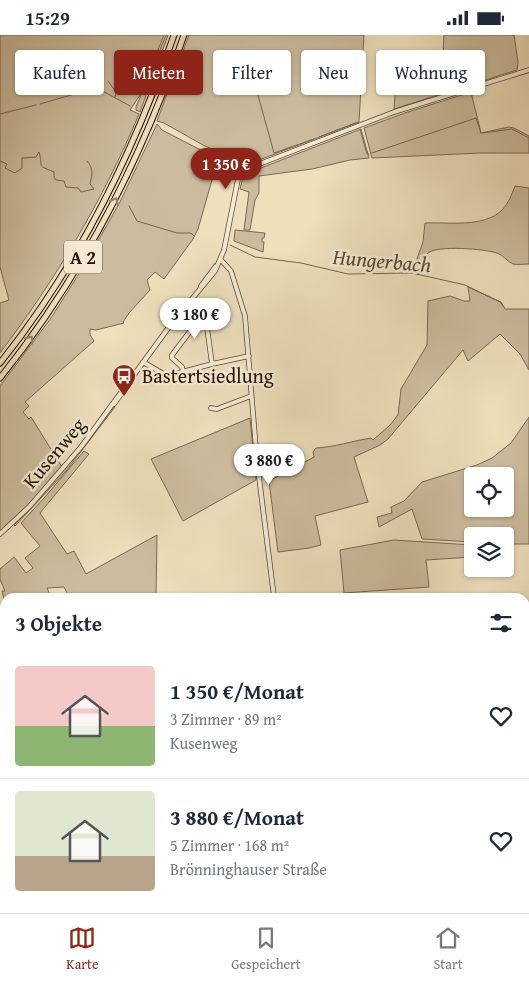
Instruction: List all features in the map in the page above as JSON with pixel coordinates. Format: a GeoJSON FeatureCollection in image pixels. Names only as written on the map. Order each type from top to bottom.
{"type":"FeatureCollection","features":[{"type":"Feature","properties":{"kind":"highway","name":"A 2"},"geometry":{"type":"LineString","coordinates":[[0,363],[44,302],[81,243],[114,181],[141,122],[174,35]]}},
{"type":"Feature","properties":{"kind":"highway","name":"A 2"},"geometry":{"type":"LineString","coordinates":[[0,378],[28,342],[74,272],[118,195],[155,113],[184,35]]}},
{"type":"Feature","properties":{"kind":"street","name":"Kusenweg"},"geometry":{"type":"LineString","coordinates":[[0,534],[18,519],[64,467],[221,260],[238,179],[241,173],[246,169],[394,112],[529,70]]}},
{"type":"Feature","properties":{"kind":"street"},"geometry":{"type":"LineString","coordinates":[[221,260],[230,269],[246,323],[256,461],[273,593]]}},
{"type":"Feature","properties":{"kind":"street"},"geometry":{"type":"LineString","coordinates":[[183,371],[182,367],[172,358],[172,355],[199,318],[203,317],[206,312],[213,310]]}},
{"type":"Feature","properties":{"kind":"street"},"geometry":{"type":"LineString","coordinates":[[203,317],[206,321],[212,364]]}},
{"type":"Feature","properties":{"kind":"street"},"geometry":{"type":"LineString","coordinates":[[143,362],[166,376],[249,356]]}},
{"type":"Feature","properties":{"kind":"street"},"geometry":{"type":"LineString","coordinates":[[211,408],[217,409],[251,397]]}},
{"type":"Feature","properties":{"kind":"shaded area"},"geometry":{"type":"Polygon","coordinates":[[[0,35],[164,35],[158,50],[114,50],[114,95],[140,95],[130,110],[139,114],[110,177],[77,238],[40,297],[0,353],[0,303],[9,300],[0,267],[0,35]]]}},
{"type":"Feature","properties":{"kind":"shaded area"},"geometry":{"type":"Polygon","coordinates":[[[166,35],[168,35],[163,50],[160,50],[166,35]]]}},
{"type":"Feature","properties":{"kind":"shaded area"},"geometry":{"type":"Polygon","coordinates":[[[189,35],[364,35],[363,50],[301,50],[301,95],[361,95],[359,122],[246,165],[157,121],[167,95],[203,95],[203,50],[183,50],[189,35]]]}},
{"type":"Feature","properties":{"kind":"shaded area"},"geometry":{"type":"Polygon","coordinates":[[[444,35],[514,35],[518,62],[517,70],[485,80],[485,50],[443,50],[444,35]]]}},
{"type":"Feature","properties":{"kind":"shaded area"},"geometry":{"type":"Polygon","coordinates":[[[141,95],[146,95],[140,112],[136,110],[141,95]]]}},
{"type":"Feature","properties":{"kind":"shaded area"},"geometry":{"type":"Polygon","coordinates":[[[395,95],[438,95],[394,109],[395,95]]]}},
{"type":"Feature","properties":{"kind":"shaded area"},"geometry":{"type":"Polygon","coordinates":[[[462,95],[472,95],[481,133],[509,127],[514,128],[529,136],[529,153],[481,153],[372,158],[364,128],[462,95]]]}},
{"type":"Feature","properties":{"kind":"shaded area"},"geometry":{"type":"Polygon","coordinates":[[[157,124],[162,130],[218,159],[198,229],[164,279],[155,272],[147,280],[150,290],[129,313],[124,323],[96,330],[90,329],[90,335],[94,341],[25,402],[29,406],[23,412],[29,419],[31,417],[62,467],[17,517],[0,532],[0,386],[51,318],[82,269],[120,202],[157,124]]]}},
{"type":"Feature","properties":{"kind":"shaded area"},"geometry":{"type":"Polygon","coordinates":[[[361,129],[369,158],[350,160],[312,169],[259,176],[259,193],[255,200],[250,230],[244,230],[249,192],[240,189],[242,181],[248,173],[361,129]]]}},
{"type":"Feature","properties":{"kind":"shaded area"},"geometry":{"type":"Polygon","coordinates":[[[515,186],[529,188],[529,264],[513,264],[499,254],[491,252],[472,249],[441,249],[426,255],[419,274],[412,273],[423,242],[425,223],[476,222],[494,216],[504,208],[515,186]]]}},
{"type":"Feature","properties":{"kind":"shaded area"},"geometry":{"type":"Polygon","coordinates":[[[235,230],[265,233],[264,238],[262,238],[262,242],[264,242],[263,252],[234,241],[235,230]]]}},
{"type":"Feature","properties":{"kind":"shaded area"},"geometry":{"type":"Polygon","coordinates":[[[468,287],[501,302],[505,309],[529,309],[529,370],[520,354],[500,334],[468,361],[463,350],[388,439],[380,445],[354,457],[368,502],[315,516],[321,545],[278,552],[269,481],[314,457],[313,452],[316,448],[371,438],[373,440],[390,425],[398,415],[401,389],[427,345],[428,301],[450,296],[470,301],[468,287]]]}},
{"type":"Feature","properties":{"kind":"shaded area"},"geometry":{"type":"Polygon","coordinates":[[[114,406],[66,471],[15,526],[63,471],[114,406]]]}},
{"type":"Feature","properties":{"kind":"shaded area"},"geometry":{"type":"Polygon","coordinates":[[[529,417],[529,544],[514,544],[514,527],[464,527],[464,542],[422,539],[412,509],[379,527],[377,517],[392,513],[391,507],[404,501],[422,482],[464,469],[464,517],[514,517],[514,467],[471,467],[492,458],[511,443],[529,417]]]}},
{"type":"Feature","properties":{"kind":"shaded area"},"geometry":{"type":"Polygon","coordinates":[[[250,418],[256,480],[183,521],[151,459],[250,418]]]}},
{"type":"Feature","properties":{"kind":"shaded area"},"geometry":{"type":"Polygon","coordinates":[[[84,451],[89,454],[40,513],[67,554],[74,551],[86,574],[157,535],[156,593],[67,593],[64,587],[47,588],[49,593],[2,593],[2,591],[5,591],[0,579],[0,569],[14,557],[26,573],[33,568],[25,558],[40,546],[21,523],[84,451]]]}},
{"type":"Feature","properties":{"kind":"shaded area"},"geometry":{"type":"Polygon","coordinates":[[[394,540],[464,544],[464,558],[426,560],[429,587],[344,593],[340,550],[394,540]]]}},
{"type":"Feature","properties":{"kind":"waterway"},"geometry":{"type":"LineString","coordinates":[[108,81],[116,92],[115,97]]}},
{"type":"Feature","properties":{"kind":"waterway"},"geometry":{"type":"LineString","coordinates":[[104,92],[130,106]]}},
{"type":"Feature","properties":{"kind":"waterway"},"geometry":{"type":"LineString","coordinates":[[40,104],[71,95]]}},
{"type":"Feature","properties":{"kind":"waterway"},"geometry":{"type":"LineString","coordinates":[[258,95],[274,153],[314,139]]}},
{"type":"Feature","properties":{"kind":"waterway"},"geometry":{"type":"LineString","coordinates":[[0,114],[36,105]]}},
{"type":"Feature","properties":{"kind":"waterway"},"geometry":{"type":"LineString","coordinates":[[372,153],[476,118],[481,133]]}},
{"type":"Feature","properties":{"kind":"waterway"},"geometry":{"type":"LineString","coordinates":[[319,137],[358,122]]}},
{"type":"Feature","properties":{"kind":"waterway"},"geometry":{"type":"LineString","coordinates":[[360,129],[367,154],[369,154]]}},
{"type":"Feature","properties":{"kind":"waterway"},"geometry":{"type":"LineString","coordinates":[[483,133],[512,129],[529,138]]}},
{"type":"Feature","properties":{"kind":"waterway","name":"Hungerbach"},"geometry":{"type":"LineString","coordinates":[[0,161],[7,164],[5,168],[15,173],[22,168],[22,158],[36,157],[39,152],[41,165],[54,172],[56,180],[64,181],[66,187],[78,188],[81,192],[94,189],[90,184],[92,169],[87,161]]}},
{"type":"Feature","properties":{"kind":"waterway","name":"Hungerbach"},"geometry":{"type":"LineString","coordinates":[[129,206],[137,221],[177,233],[191,233],[194,236]]}},
{"type":"Feature","properties":{"kind":"waterway","name":"Hungerbach"},"geometry":{"type":"LineString","coordinates":[[230,245],[255,257],[301,263],[348,274],[412,273],[465,285],[500,302],[504,307]]}},
{"type":"Feature","properties":{"kind":"place","name":"Bastertsiedlung"},"geometry":{"type":"Point","coordinates":[124,397]}}]}
